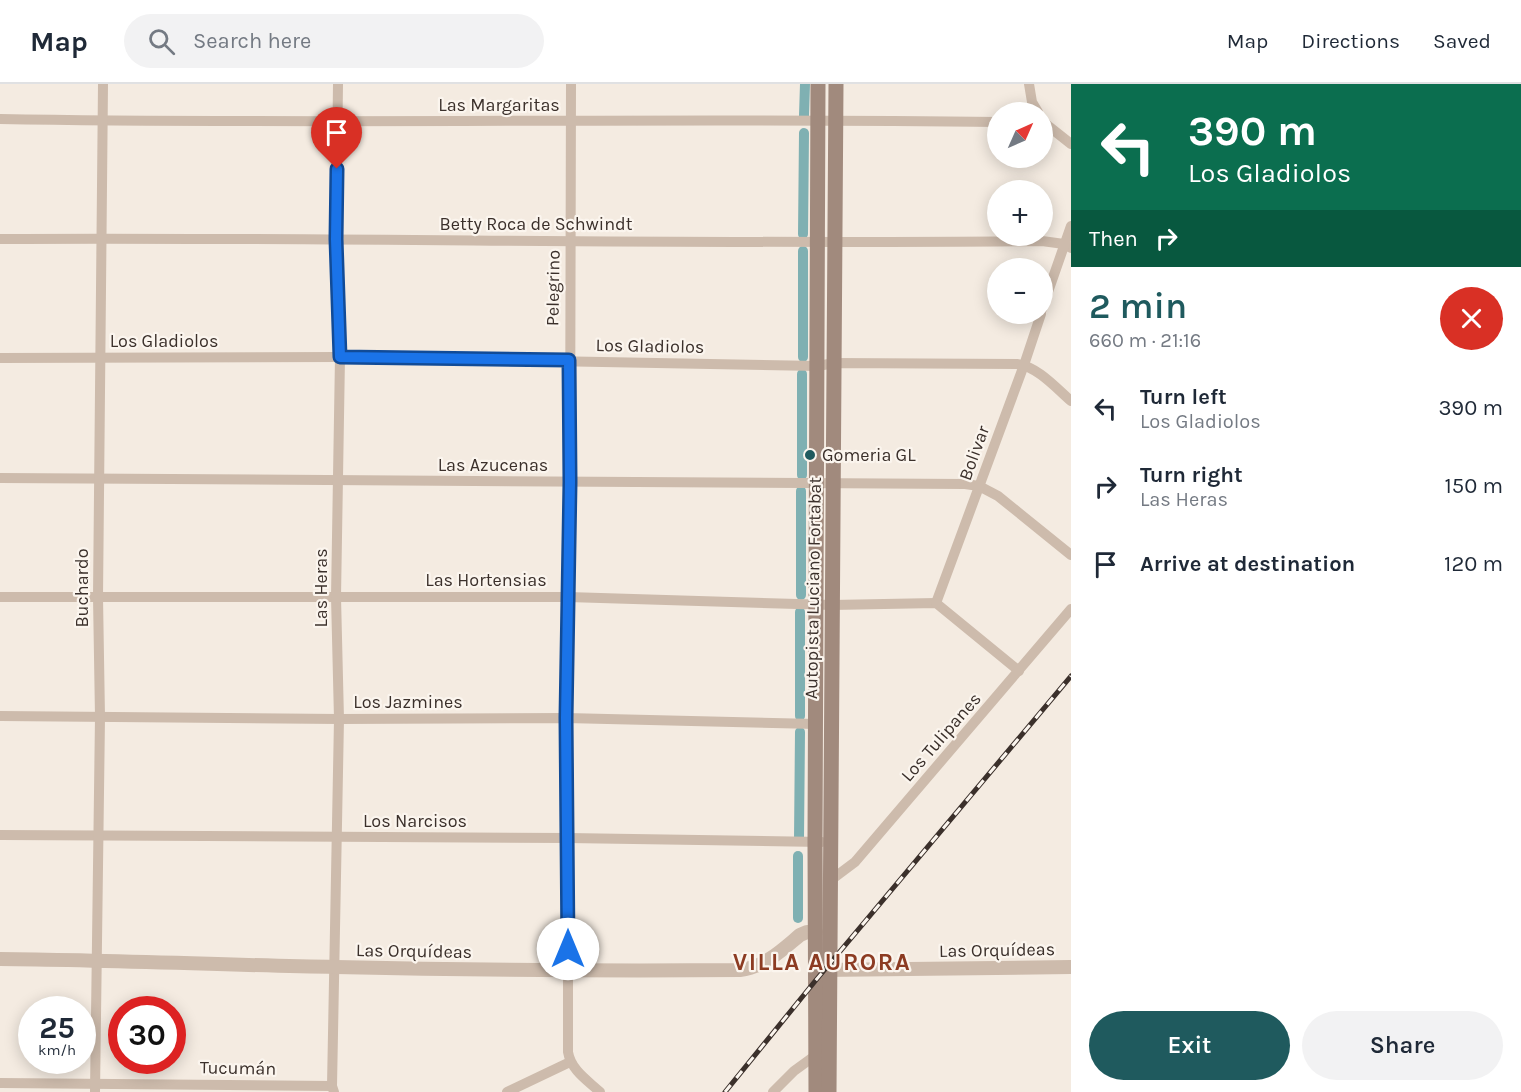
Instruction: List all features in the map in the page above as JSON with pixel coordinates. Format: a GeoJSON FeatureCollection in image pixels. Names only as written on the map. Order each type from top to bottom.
{"type":"FeatureCollection","features":[{"type":"Feature","properties":{"kind":"main road","name":"Autopista Luciano Fortabat"},"geometry":{"type":"LineString","coordinates":[[818,84],[817,483],[824,604],[822,842],[816,932],[822,970],[829,1092]]}},
{"type":"Feature","properties":{"kind":"main road","name":"Autopista Luciano Fortabat"},"geometry":{"type":"LineString","coordinates":[[816,1092],[816,1055],[822,970],[831,880],[822,842],[816,724],[833,483],[836,84]]}},
{"type":"Feature","properties":{"kind":"street","name":"Buchardo"},"geometry":{"type":"LineString","coordinates":[[95,1088],[100,717],[98,597],[103,84]]}},
{"type":"Feature","properties":{"kind":"street","name":"Las Heras"},"geometry":{"type":"LineString","coordinates":[[333,1089],[335,837],[339,719],[336,597],[340,357],[336,239],[338,84]]}},
{"type":"Feature","properties":{"kind":"street","name":"Pelegrino"},"geometry":{"type":"LineString","coordinates":[[570,1062],[568,1052],[566,718],[570,482],[571,84]]}},
{"type":"Feature","properties":{"kind":"street"},"geometry":{"type":"LineString","coordinates":[[1029,84],[1032,102]]}},
{"type":"Feature","properties":{"kind":"street","name":"Las Margaritas"},"geometry":{"type":"LineString","coordinates":[[0,119],[337,122],[818,120],[987,122]]}},
{"type":"Feature","properties":{"kind":"street"},"geometry":{"type":"LineString","coordinates":[[1053,130],[1071,144]]}},
{"type":"Feature","properties":{"kind":"street"},"geometry":{"type":"LineString","coordinates":[[1053,281],[1067,246],[1071,226]]}},
{"type":"Feature","properties":{"kind":"street","name":"Betty Roca de Schwindt"},"geometry":{"type":"LineString","coordinates":[[0,238],[818,243],[1042,241],[1067,246]]}},
{"type":"Feature","properties":{"kind":"street","name":"Bolivar"},"geometry":{"type":"LineString","coordinates":[[936,603],[1038,324]]}},
{"type":"Feature","properties":{"kind":"street","name":"Los Gladiolos"},"geometry":{"type":"LineString","coordinates":[[0,358],[340,357],[818,366],[834,363],[1024,365]]}},
{"type":"Feature","properties":{"kind":"street"},"geometry":{"type":"LineString","coordinates":[[1024,365],[1039,374],[1071,401]]}},
{"type":"Feature","properties":{"kind":"street","name":"Las Azucenas"},"geometry":{"type":"LineString","coordinates":[[0,478],[833,483],[979,486],[998,496],[1071,555]]}},
{"type":"Feature","properties":{"kind":"street","name":"Las Hortensias"},"geometry":{"type":"LineString","coordinates":[[0,597],[568,597],[824,604],[936,603]]}},
{"type":"Feature","properties":{"kind":"street"},"geometry":{"type":"LineString","coordinates":[[936,603],[1019,671]]}},
{"type":"Feature","properties":{"kind":"street","name":"Los Tulipanes"},"geometry":{"type":"LineString","coordinates":[[831,880],[855,862],[1071,609]]}},
{"type":"Feature","properties":{"kind":"street","name":"Los Jazmines"},"geometry":{"type":"LineString","coordinates":[[0,716],[339,719],[566,718],[816,724]]}},
{"type":"Feature","properties":{"kind":"street","name":"Los Narcisos"},"geometry":{"type":"LineString","coordinates":[[0,835],[568,838],[822,842]]}},
{"type":"Feature","properties":{"kind":"street","name":"Las Orquídeas"},"geometry":{"type":"LineString","coordinates":[[0,959],[335,968],[568,971],[751,969],[763,964],[800,935],[816,932]]}},
{"type":"Feature","properties":{"kind":"street","name":"Las Orquídeas"},"geometry":{"type":"LineString","coordinates":[[822,970],[1071,967]]}},
{"type":"Feature","properties":{"kind":"street"},"geometry":{"type":"LineString","coordinates":[[773,1092],[794,1071],[816,1055]]}},
{"type":"Feature","properties":{"kind":"street"},"geometry":{"type":"LineString","coordinates":[[507,1092],[570,1062],[600,1092]]}},
{"type":"Feature","properties":{"kind":"street","name":"Tucumán"},"geometry":{"type":"LineString","coordinates":[[0,1083],[95,1088],[333,1089]]}},
{"type":"Feature","properties":{"kind":"waterway"},"geometry":{"type":"LineString","coordinates":[[804,116],[805,84]]}},
{"type":"Feature","properties":{"kind":"waterway"},"geometry":{"type":"LineString","coordinates":[[803,234],[804,133]]}},
{"type":"Feature","properties":{"kind":"waterway"},"geometry":{"type":"LineString","coordinates":[[803,251],[803,357]]}},
{"type":"Feature","properties":{"kind":"waterway"},"geometry":{"type":"LineString","coordinates":[[802,374],[802,475]]}},
{"type":"Feature","properties":{"kind":"waterway"},"geometry":{"type":"LineString","coordinates":[[801,491],[801,595]]}},
{"type":"Feature","properties":{"kind":"waterway"},"geometry":{"type":"LineString","coordinates":[[800,612],[800,716]]}},
{"type":"Feature","properties":{"kind":"waterway"},"geometry":{"type":"LineString","coordinates":[[799,839],[800,732]]}},
{"type":"Feature","properties":{"kind":"waterway"},"geometry":{"type":"LineString","coordinates":[[798,856],[798,918]]}},
{"type":"Feature","properties":{"kind":"railway"},"geometry":{"type":"LineString","coordinates":[[725,1092],[1071,676]]}},
{"type":"Feature","properties":{"kind":"place","name":"Gomeria GL"},"geometry":{"type":"Point","coordinates":[810,455]}},
{"type":"Feature","properties":{"kind":"district","name":"VILLA AURORA"},"geometry":{"type":"Point","coordinates":[822,962]}},
{"type":"Feature","properties":{"kind":"route"},"geometry":{"type":"LineString","coordinates":[[337,169],[336,239],[340,357],[569,360],[570,482],[566,718],[568,949]]}}]}
